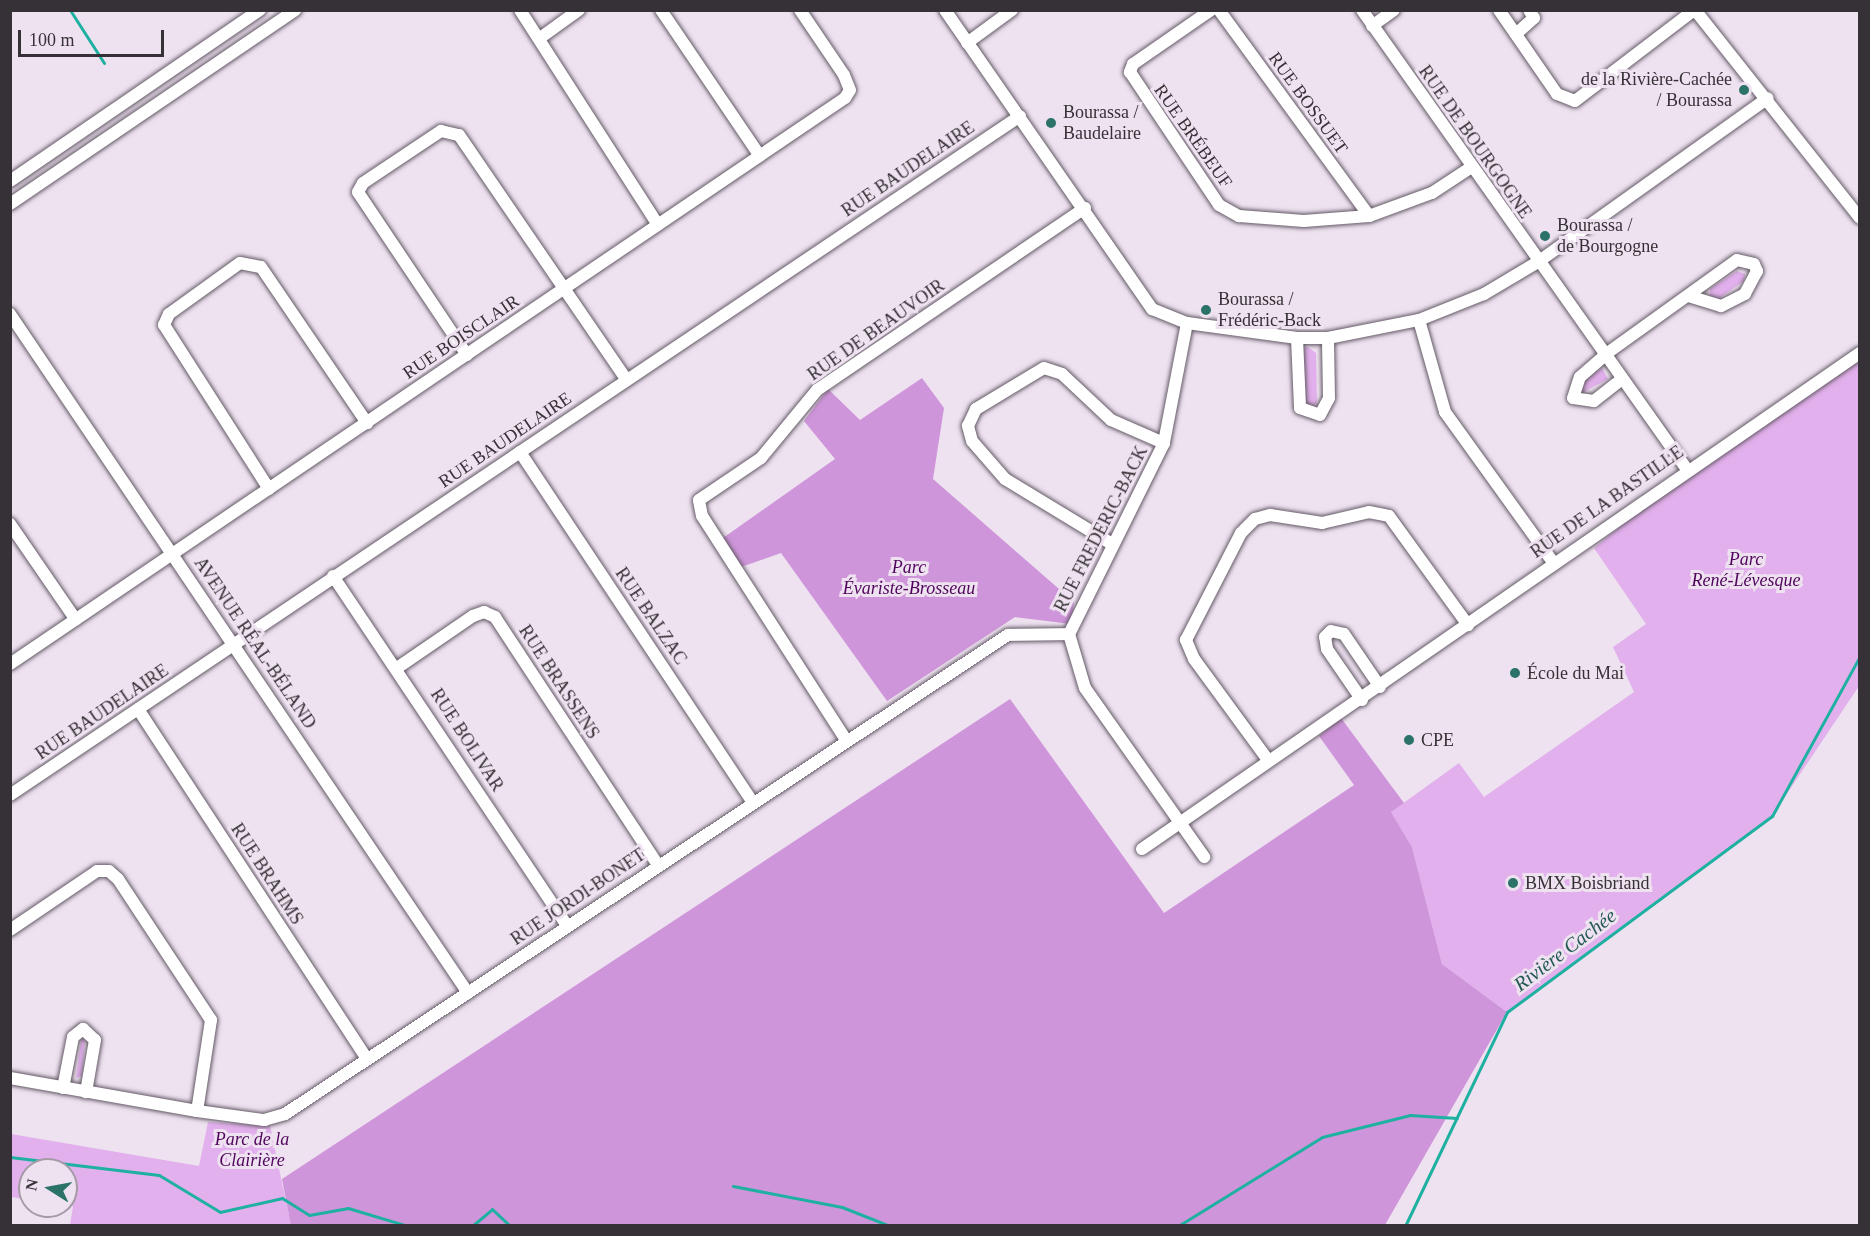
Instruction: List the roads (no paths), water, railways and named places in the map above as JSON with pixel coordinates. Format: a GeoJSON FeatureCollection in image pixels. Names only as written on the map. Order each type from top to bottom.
{"type":"FeatureCollection","features":[{"type":"Feature","properties":{"kind":"street"},"geometry":{"type":"LineString","coordinates":[[10,181],[260,10]]}},
{"type":"Feature","properties":{"kind":"street"},"geometry":{"type":"LineString","coordinates":[[10,204],[295,10]]}},
{"type":"Feature","properties":{"kind":"street"},"geometry":{"type":"LineString","coordinates":[[520,10],[658,225]]}},
{"type":"Feature","properties":{"kind":"street"},"geometry":{"type":"LineString","coordinates":[[540,38],[579,10]]}},
{"type":"Feature","properties":{"kind":"street"},"geometry":{"type":"LineString","coordinates":[[661,10],[760,156]]}},
{"type":"Feature","properties":{"kind":"street","name":"RUE BOISCLAIR"},"geometry":{"type":"LineString","coordinates":[[10,664],[760,156],[850,90],[800,10]]}},
{"type":"Feature","properties":{"kind":"street"},"geometry":{"type":"LineString","coordinates":[[945,10],[1085,208],[1152,309],[1187,323],[1297,338],[1328,338],[1419,320],[1484,294],[1538,262],[1768,98]]}},
{"type":"Feature","properties":{"kind":"street"},"geometry":{"type":"LineString","coordinates":[[967,43],[1012,10]]}},
{"type":"Feature","properties":{"kind":"street","name":"RUE BRÉBEUF"},"geometry":{"type":"LineString","coordinates":[[1211,10],[1133,64],[1130,72],[1219,205],[1239,216],[1272,218],[1369,216],[1432,193],[1470,168]]}},
{"type":"Feature","properties":{"kind":"street","name":"RUE BOSSUET"},"geometry":{"type":"LineString","coordinates":[[1219,10],[1369,216]]}},
{"type":"Feature","properties":{"kind":"street","name":"RUE DE BOURGOGNE"},"geometry":{"type":"LineString","coordinates":[[1362,10],[1470,168],[1686,468]]}},
{"type":"Feature","properties":{"kind":"street"},"geometry":{"type":"LineString","coordinates":[[1372,26],[1394,10]]}},
{"type":"Feature","properties":{"kind":"street"},"geometry":{"type":"LineString","coordinates":[[1499,10],[1557,94],[1575,101],[1695,10],[1768,98],[1860,218]]}},
{"type":"Feature","properties":{"kind":"street"},"geometry":{"type":"LineString","coordinates":[[1516,33],[1534,18],[1529,10]]}},
{"type":"Feature","properties":{"kind":"street","name":"RUE BAUDELAIRE"},"geometry":{"type":"LineString","coordinates":[[10,795],[1020,116]]}},
{"type":"Feature","properties":{"kind":"street"},"geometry":{"type":"LineString","coordinates":[[467,355],[362,203],[358,192],[363,183],[441,130],[459,135],[627,380]]}},
{"type":"Feature","properties":{"kind":"street","name":"RUE DE BEAUVOIR"},"geometry":{"type":"LineString","coordinates":[[846,740],[702,516],[699,500],[761,458],[817,390],[1085,208]]}},
{"type":"Feature","properties":{"kind":"street"},"geometry":{"type":"LineString","coordinates":[[1622,379],[1594,401],[1572,398],[1580,377],[1606,354],[1737,261],[1754,264],[1757,271],[1745,294],[1721,306],[1689,296]]}},
{"type":"Feature","properties":{"kind":"street"},"geometry":{"type":"LineString","coordinates":[[269,489],[164,325],[169,314],[240,263],[261,267],[367,423]]}},
{"type":"Feature","properties":{"kind":"street","name":"AVENUE RÉAL-BÉLAND"},"geometry":{"type":"LineString","coordinates":[[10,314],[236,645],[468,993]]}},
{"type":"Feature","properties":{"kind":"street"},"geometry":{"type":"LineString","coordinates":[[1419,320],[1445,412],[1552,561]]}},
{"type":"Feature","properties":{"kind":"street","name":"RUE FREDERIC-BACK"},"geometry":{"type":"LineString","coordinates":[[1187,323],[1164,443],[1070,634],[1084,688],[1204,857]]}},
{"type":"Feature","properties":{"kind":"street"},"geometry":{"type":"LineString","coordinates":[[1297,338],[1300,408],[1320,415],[1329,398],[1328,338]]}},
{"type":"Feature","properties":{"kind":"street","name":"RUE DE LA BASTILLE"},"geometry":{"type":"LineString","coordinates":[[1142,849],[1268,760],[1362,700],[1468,625],[1552,561],[1686,468],[1860,353]]}},
{"type":"Feature","properties":{"kind":"street"},"geometry":{"type":"LineString","coordinates":[[1113,544],[1005,479],[972,441],[968,426],[976,409],[1030,375],[1055,369],[1111,420],[1164,443]]}},
{"type":"Feature","properties":{"kind":"street","name":"RUE BALZAC"},"geometry":{"type":"LineString","coordinates":[[520,452],[752,801]]}},
{"type":"Feature","properties":{"kind":"street"},"geometry":{"type":"LineString","coordinates":[[1268,760],[1194,659],[1186,640],[1241,533],[1255,519],[1270,515],[1322,523],[1369,512],[1389,516],[1468,625]]}},
{"type":"Feature","properties":{"kind":"street"},"geometry":{"type":"LineString","coordinates":[[10,524],[76,620]]}},
{"type":"Feature","properties":{"kind":"street","name":"RUE BOLIVAR"},"geometry":{"type":"LineString","coordinates":[[333,576],[398,668],[567,926]]}},
{"type":"Feature","properties":{"kind":"street","name":"RUE BRASSENS"},"geometry":{"type":"LineString","coordinates":[[398,668],[473,616],[484,612],[495,617],[657,864]]}},
{"type":"Feature","properties":{"kind":"street"},"geometry":{"type":"LineString","coordinates":[[1362,700],[1327,650],[1325,637],[1331,631],[1344,634],[1380,687]]}},
{"type":"Feature","properties":{"kind":"street","name":"RUE JORDI-BONET"},"geometry":{"type":"LineString","coordinates":[[10,1078],[197,1111],[264,1120],[285,1114],[752,801],[1008,635],[1070,634]]}},
{"type":"Feature","properties":{"kind":"street","name":"RUE BRAHMS"},"geometry":{"type":"LineString","coordinates":[[138,709],[367,1059]]}},
{"type":"Feature","properties":{"kind":"street"},"geometry":{"type":"LineString","coordinates":[[10,930],[97,872],[109,871],[118,879],[211,1020],[197,1111]]}},
{"type":"Feature","properties":{"kind":"street"},"geometry":{"type":"LineString","coordinates":[[63,1088],[73,1037],[83,1029],[95,1040],[86,1092]]}},
{"type":"Feature","properties":{"kind":"waterway"},"geometry":{"type":"LineString","coordinates":[[70,10],[104,63]]}},
{"type":"Feature","properties":{"kind":"waterway","name":"Rivière Cachée"},"geometry":{"type":"LineString","coordinates":[[1405,1226],[1507,1012],[1772,816],[1860,656]]}},
{"type":"Feature","properties":{"kind":"waterway"},"geometry":{"type":"LineString","coordinates":[[1178,1226],[1322,1137],[1410,1115],[1457,1118]]}},
{"type":"Feature","properties":{"kind":"waterway"},"geometry":{"type":"LineString","coordinates":[[10,1157],[159,1175],[220,1212],[282,1198],[309,1215],[348,1208],[408,1226]]}},
{"type":"Feature","properties":{"kind":"waterway"},"geometry":{"type":"LineString","coordinates":[[733,1186],[842,1207],[890,1226]]}},
{"type":"Feature","properties":{"kind":"waterway"},"geometry":{"type":"LineString","coordinates":[[472,1226],[492,1209],[510,1226]]}},
{"type":"Feature","properties":{"kind":"place","name":"de la Rivière-Cachée / Bourassa"},"geometry":{"type":"Point","coordinates":[1744,90]}},
{"type":"Feature","properties":{"kind":"place","name":"Bourassa / Baudelaire"},"geometry":{"type":"Point","coordinates":[1051,123]}},
{"type":"Feature","properties":{"kind":"place","name":"Bourassa / de Bourgogne"},"geometry":{"type":"Point","coordinates":[1545,236]}},
{"type":"Feature","properties":{"kind":"place","name":"Bourassa / Frédéric-Back"},"geometry":{"type":"Point","coordinates":[1206,310]}},
{"type":"Feature","properties":{"kind":"place","name":"École du Mai"},"geometry":{"type":"Point","coordinates":[1515,673]}},
{"type":"Feature","properties":{"kind":"place","name":"CPE"},"geometry":{"type":"Point","coordinates":[1409,740]}},
{"type":"Feature","properties":{"kind":"place","name":"BMX Boisbriand"},"geometry":{"type":"Point","coordinates":[1513,883]}},
{"type":"Feature","properties":{"kind":"park label","name":"Parc René-Lévesque"},"geometry":{"type":"Point","coordinates":[1746,570]}},
{"type":"Feature","properties":{"kind":"park label","name":"Parc Évariste-Brosseau"},"geometry":{"type":"Point","coordinates":[909,578]}},
{"type":"Feature","properties":{"kind":"park label","name":"Parc de la Clairière"},"geometry":{"type":"Point","coordinates":[252,1150]}}]}
